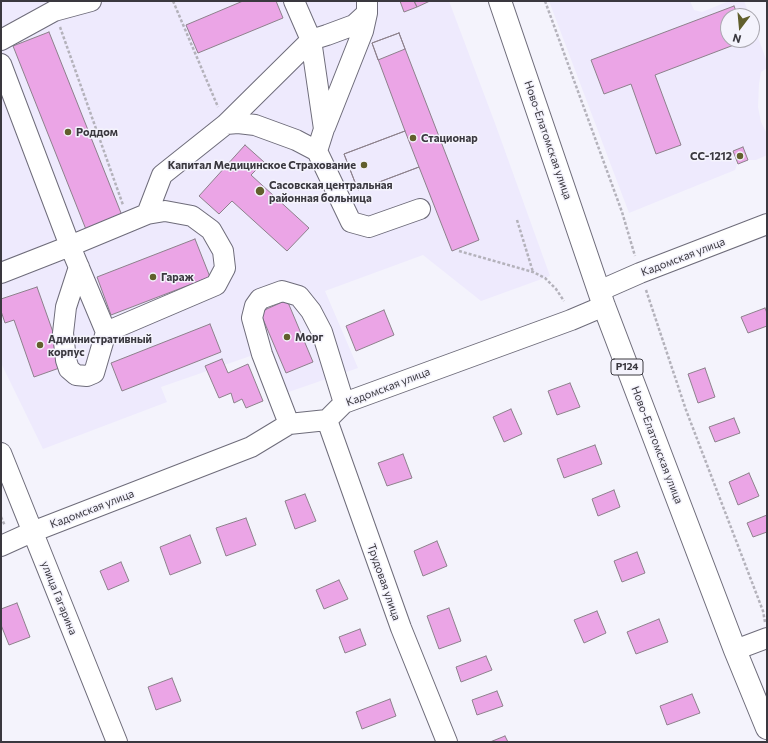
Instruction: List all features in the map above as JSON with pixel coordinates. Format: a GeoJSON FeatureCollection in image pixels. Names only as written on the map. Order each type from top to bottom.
{"type":"FeatureCollection","features":[{"type":"Feature","properties":{"kind":"main road","name":"Ново-Елатомская улица"},"geometry":{"type":"LineString","coordinates":[[500,1],[601,299],[735,650],[767,728]]}},
{"type":"Feature","properties":{"kind":"street"},"geometry":{"type":"LineString","coordinates":[[1,40],[54,11],[91,1]]}},
{"type":"Feature","properties":{"kind":"street"},"geometry":{"type":"LineString","coordinates":[[294,1],[311,40],[324,129]]}},
{"type":"Feature","properties":{"kind":"street"},"geometry":{"type":"LineString","coordinates":[[317,151],[324,129],[363,31],[367,7]]}},
{"type":"Feature","properties":{"kind":"street"},"geometry":{"type":"LineString","coordinates":[[138,218],[162,174],[226,124],[311,40],[327,36],[354,25],[367,7]]}},
{"type":"Feature","properties":{"kind":"street"},"geometry":{"type":"LineString","coordinates":[[1,64],[70,246],[79,267],[106,332],[94,373],[87,376],[76,375],[69,369],[66,360],[63,333],[66,307],[79,267]]}},
{"type":"Feature","properties":{"kind":"street"},"geometry":{"type":"LineString","coordinates":[[226,124],[238,123],[255,125],[296,140],[317,151],[351,222],[369,227],[420,209]]}},
{"type":"Feature","properties":{"kind":"street"},"geometry":{"type":"LineString","coordinates":[[1,273],[138,218],[165,211],[192,216],[211,230],[223,250],[225,268],[216,285],[106,332]]}},
{"type":"Feature","properties":{"kind":"street","name":"Кадомская улица"},"geometry":{"type":"LineString","coordinates":[[1,546],[32,532],[251,447],[289,424],[327,420],[344,403],[571,320],[640,273],[767,224]]}},
{"type":"Feature","properties":{"kind":"street"},"geometry":{"type":"LineString","coordinates":[[289,424],[262,354],[252,318],[255,306],[260,299],[282,291],[299,296],[311,311],[322,332],[344,403]]}},
{"type":"Feature","properties":{"kind":"street","name":"Трудовая улица"},"geometry":{"type":"LineString","coordinates":[[327,420],[401,628],[447,742]]}},
{"type":"Feature","properties":{"kind":"street","name":"улица Гагарина"},"geometry":{"type":"LineString","coordinates":[[1,453],[117,742]]}},
{"type":"Feature","properties":{"kind":"street"},"geometry":{"type":"LineString","coordinates":[[735,650],[766,632]]}},
{"type":"Feature","properties":{"kind":"path"},"geometry":{"type":"LineString","coordinates":[[173,1],[226,124]]}},
{"type":"Feature","properties":{"kind":"path"},"geometry":{"type":"LineString","coordinates":[[545,1],[622,212],[640,273],[686,410],[763,611],[766,632]]}},
{"type":"Feature","properties":{"kind":"path"},"geometry":{"type":"LineString","coordinates":[[54,11],[138,218]]}},
{"type":"Feature","properties":{"kind":"path"},"geometry":{"type":"LineString","coordinates":[[517,220],[533,272]]}},
{"type":"Feature","properties":{"kind":"path"},"geometry":{"type":"LineString","coordinates":[[459,251],[533,272],[544,278],[552,285],[564,301]]}},
{"type":"Feature","properties":{"kind":"shaded area","name":"Сасовская центральная районная больница"},"geometry":{"type":"Polygon","coordinates":[[[1,1],[449,1],[550,276],[481,301],[423,255],[325,291],[358,368],[277,396],[259,353],[161,387],[167,402],[43,449],[1,363],[1,1]]]}},
{"type":"Feature","properties":{"kind":"shaded area"},"geometry":{"type":"Polygon","coordinates":[[[549,1],[690,1],[694,10],[702,12],[729,1],[744,1],[747,8],[720,8],[720,48],[760,48],[760,43],[767,62],[767,68],[761,72],[758,107],[761,122],[767,134],[767,155],[756,160],[749,160],[743,147],[732,151],[737,165],[735,170],[629,213],[549,1]]]}},
{"type":"Feature","properties":{"kind":"building"},"geometry":{"type":"Polygon","coordinates":[[[243,1],[276,1],[283,18],[198,53],[186,25],[243,1]]]}},
{"type":"Feature","properties":{"kind":"building"},"geometry":{"type":"Polygon","coordinates":[[[400,1],[414,1],[417,7],[404,12],[400,1]]]}},
{"type":"Feature","properties":{"kind":"building"},"geometry":{"type":"Polygon","coordinates":[[[414,1],[430,1],[417,7],[414,1]]]}},
{"type":"Feature","properties":{"kind":"building"},"geometry":{"type":"Polygon","coordinates":[[[720,11],[720,48],[726,48],[655,75],[681,145],[656,154],[631,84],[604,94],[591,60],[720,11]]]}},
{"type":"Feature","properties":{"kind":"building","name":"Роддом"},"geometry":{"type":"Polygon","coordinates":[[[49,32],[123,218],[87,232],[13,46],[49,32]]]}},
{"type":"Feature","properties":{"kind":"building"},"geometry":{"type":"Polygon","coordinates":[[[399,33],[405,49],[378,60],[372,43],[399,33]]]}},
{"type":"Feature","properties":{"kind":"building","name":"Стационар"},"geometry":{"type":"Polygon","coordinates":[[[399,33],[479,240],[452,251],[419,167],[358,190],[344,154],[405,131],[372,43],[399,33]]]}},
{"type":"Feature","properties":{"kind":"building"},"geometry":{"type":"Polygon","coordinates":[[[405,131],[419,167],[358,190],[344,154],[405,131]]]}},
{"type":"Feature","properties":{"kind":"building"},"geometry":{"type":"Polygon","coordinates":[[[245,145],[264,162],[251,175],[309,228],[287,251],[232,201],[219,214],[199,196],[245,145]]]}},
{"type":"Feature","properties":{"kind":"building","name":"СС-1212"},"geometry":{"type":"Polygon","coordinates":[[[743,147],[748,160],[738,164],[733,151],[743,147]]]}},
{"type":"Feature","properties":{"kind":"building","name":"Гараж"},"geometry":{"type":"Polygon","coordinates":[[[195,239],[210,277],[111,315],[97,277],[195,239]]]}},
{"type":"Feature","properties":{"kind":"building","name":"Административный корпус"},"geometry":{"type":"Polygon","coordinates":[[[37,287],[65,366],[34,377],[14,320],[5,323],[1,311],[1,299],[37,287]]]}},
{"type":"Feature","properties":{"kind":"building","name":"Морг"},"geometry":{"type":"Polygon","coordinates":[[[287,300],[313,362],[286,373],[260,312],[287,300]]]}},
{"type":"Feature","properties":{"kind":"building"},"geometry":{"type":"Polygon","coordinates":[[[765,308],[767,313],[767,326],[748,333],[741,317],[765,308]]]}},
{"type":"Feature","properties":{"kind":"building"},"geometry":{"type":"Polygon","coordinates":[[[384,310],[394,335],[356,351],[346,326],[384,310]]]}},
{"type":"Feature","properties":{"kind":"building"},"geometry":{"type":"Polygon","coordinates":[[[210,324],[221,352],[122,391],[111,363],[210,324]]]}},
{"type":"Feature","properties":{"kind":"building"},"geometry":{"type":"Polygon","coordinates":[[[222,359],[228,373],[248,364],[263,401],[246,408],[242,399],[234,403],[231,393],[219,398],[205,366],[222,359]]]}},
{"type":"Feature","properties":{"kind":"building"},"geometry":{"type":"Polygon","coordinates":[[[705,368],[715,397],[698,403],[688,374],[705,368]]]}},
{"type":"Feature","properties":{"kind":"building"},"geometry":{"type":"Polygon","coordinates":[[[570,383],[580,407],[557,415],[548,391],[570,383]]]}},
{"type":"Feature","properties":{"kind":"building"},"geometry":{"type":"Polygon","coordinates":[[[511,409],[522,434],[504,442],[493,417],[511,409]]]}},
{"type":"Feature","properties":{"kind":"building"},"geometry":{"type":"Polygon","coordinates":[[[734,418],[740,433],[715,442],[709,427],[734,418]]]}},
{"type":"Feature","properties":{"kind":"building"},"geometry":{"type":"Polygon","coordinates":[[[595,445],[602,464],[564,478],[557,459],[595,445]]]}},
{"type":"Feature","properties":{"kind":"building"},"geometry":{"type":"Polygon","coordinates":[[[403,454],[412,478],[387,486],[378,463],[403,454]]]}},
{"type":"Feature","properties":{"kind":"building"},"geometry":{"type":"Polygon","coordinates":[[[749,473],[759,496],[738,505],[729,482],[749,473]]]}},
{"type":"Feature","properties":{"kind":"building"},"geometry":{"type":"Polygon","coordinates":[[[614,490],[620,507],[598,516],[592,499],[614,490]]]}},
{"type":"Feature","properties":{"kind":"building"},"geometry":{"type":"Polygon","coordinates":[[[305,494],[316,521],[295,529],[285,501],[305,494]]]}},
{"type":"Feature","properties":{"kind":"building"},"geometry":{"type":"Polygon","coordinates":[[[767,515],[767,532],[753,537],[747,523],[767,515]]]}},
{"type":"Feature","properties":{"kind":"building"},"geometry":{"type":"Polygon","coordinates":[[[246,518],[256,545],[226,556],[216,528],[246,518]]]}},
{"type":"Feature","properties":{"kind":"building"},"geometry":{"type":"Polygon","coordinates":[[[190,535],[201,563],[170,575],[160,547],[190,535]]]}},
{"type":"Feature","properties":{"kind":"building"},"geometry":{"type":"Polygon","coordinates":[[[437,541],[447,566],[423,576],[414,551],[437,541]]]}},
{"type":"Feature","properties":{"kind":"building"},"geometry":{"type":"Polygon","coordinates":[[[637,552],[645,573],[622,582],[614,561],[637,552]]]}},
{"type":"Feature","properties":{"kind":"building"},"geometry":{"type":"Polygon","coordinates":[[[121,562],[129,581],[108,590],[100,571],[121,562]]]}},
{"type":"Feature","properties":{"kind":"building"},"geometry":{"type":"Polygon","coordinates":[[[339,580],[348,599],[324,609],[316,590],[339,580]]]}},
{"type":"Feature","properties":{"kind":"building"},"geometry":{"type":"Polygon","coordinates":[[[17,603],[30,637],[9,645],[1,625],[1,609],[17,603]]]}},
{"type":"Feature","properties":{"kind":"building"},"geometry":{"type":"Polygon","coordinates":[[[449,608],[461,641],[439,649],[427,616],[449,608]]]}},
{"type":"Feature","properties":{"kind":"building"},"geometry":{"type":"Polygon","coordinates":[[[597,611],[606,633],[584,643],[574,620],[597,611]]]}},
{"type":"Feature","properties":{"kind":"building"},"geometry":{"type":"Polygon","coordinates":[[[659,619],[668,642],[636,654],[627,632],[659,619]]]}},
{"type":"Feature","properties":{"kind":"building"},"geometry":{"type":"Polygon","coordinates":[[[360,629],[366,645],[345,653],[339,637],[360,629]]]}},
{"type":"Feature","properties":{"kind":"building"},"geometry":{"type":"Polygon","coordinates":[[[486,656],[492,670],[461,682],[456,667],[486,656]]]}},
{"type":"Feature","properties":{"kind":"building"},"geometry":{"type":"Polygon","coordinates":[[[172,678],[181,701],[156,710],[148,687],[172,678]]]}},
{"type":"Feature","properties":{"kind":"building"},"geometry":{"type":"Polygon","coordinates":[[[497,691],[503,706],[477,715],[472,700],[497,691]]]}},
{"type":"Feature","properties":{"kind":"building"},"geometry":{"type":"Polygon","coordinates":[[[692,694],[700,713],[667,725],[660,706],[692,694]]]}},
{"type":"Feature","properties":{"kind":"building"},"geometry":{"type":"Polygon","coordinates":[[[390,699],[396,716],[362,729],[356,712],[390,699]]]}},
{"type":"Feature","properties":{"kind":"building"},"geometry":{"type":"Polygon","coordinates":[[[505,736],[508,742],[490,742],[505,736]]]}},
{"type":"Feature","properties":{"kind":"place","name":"Роддом"},"geometry":{"type":"Point","coordinates":[68,132]}},
{"type":"Feature","properties":{"kind":"place","name":"Стационар"},"geometry":{"type":"Point","coordinates":[413,138]}},
{"type":"Feature","properties":{"kind":"place","name":"СС-1212"},"geometry":{"type":"Point","coordinates":[740,156]}},
{"type":"Feature","properties":{"kind":"place","name":"Капитал Медицинское Страхование"},"geometry":{"type":"Point","coordinates":[364,165]}},
{"type":"Feature","properties":{"kind":"place","name":"Сасовская центральная районная больница"},"geometry":{"type":"Point","coordinates":[260,191]}},
{"type":"Feature","properties":{"kind":"place","name":"Гараж"},"geometry":{"type":"Point","coordinates":[153,277]}},
{"type":"Feature","properties":{"kind":"place","name":"Морг"},"geometry":{"type":"Point","coordinates":[287,337]}},
{"type":"Feature","properties":{"kind":"place","name":"Административный корпус"},"geometry":{"type":"Point","coordinates":[40,345]}}]}
